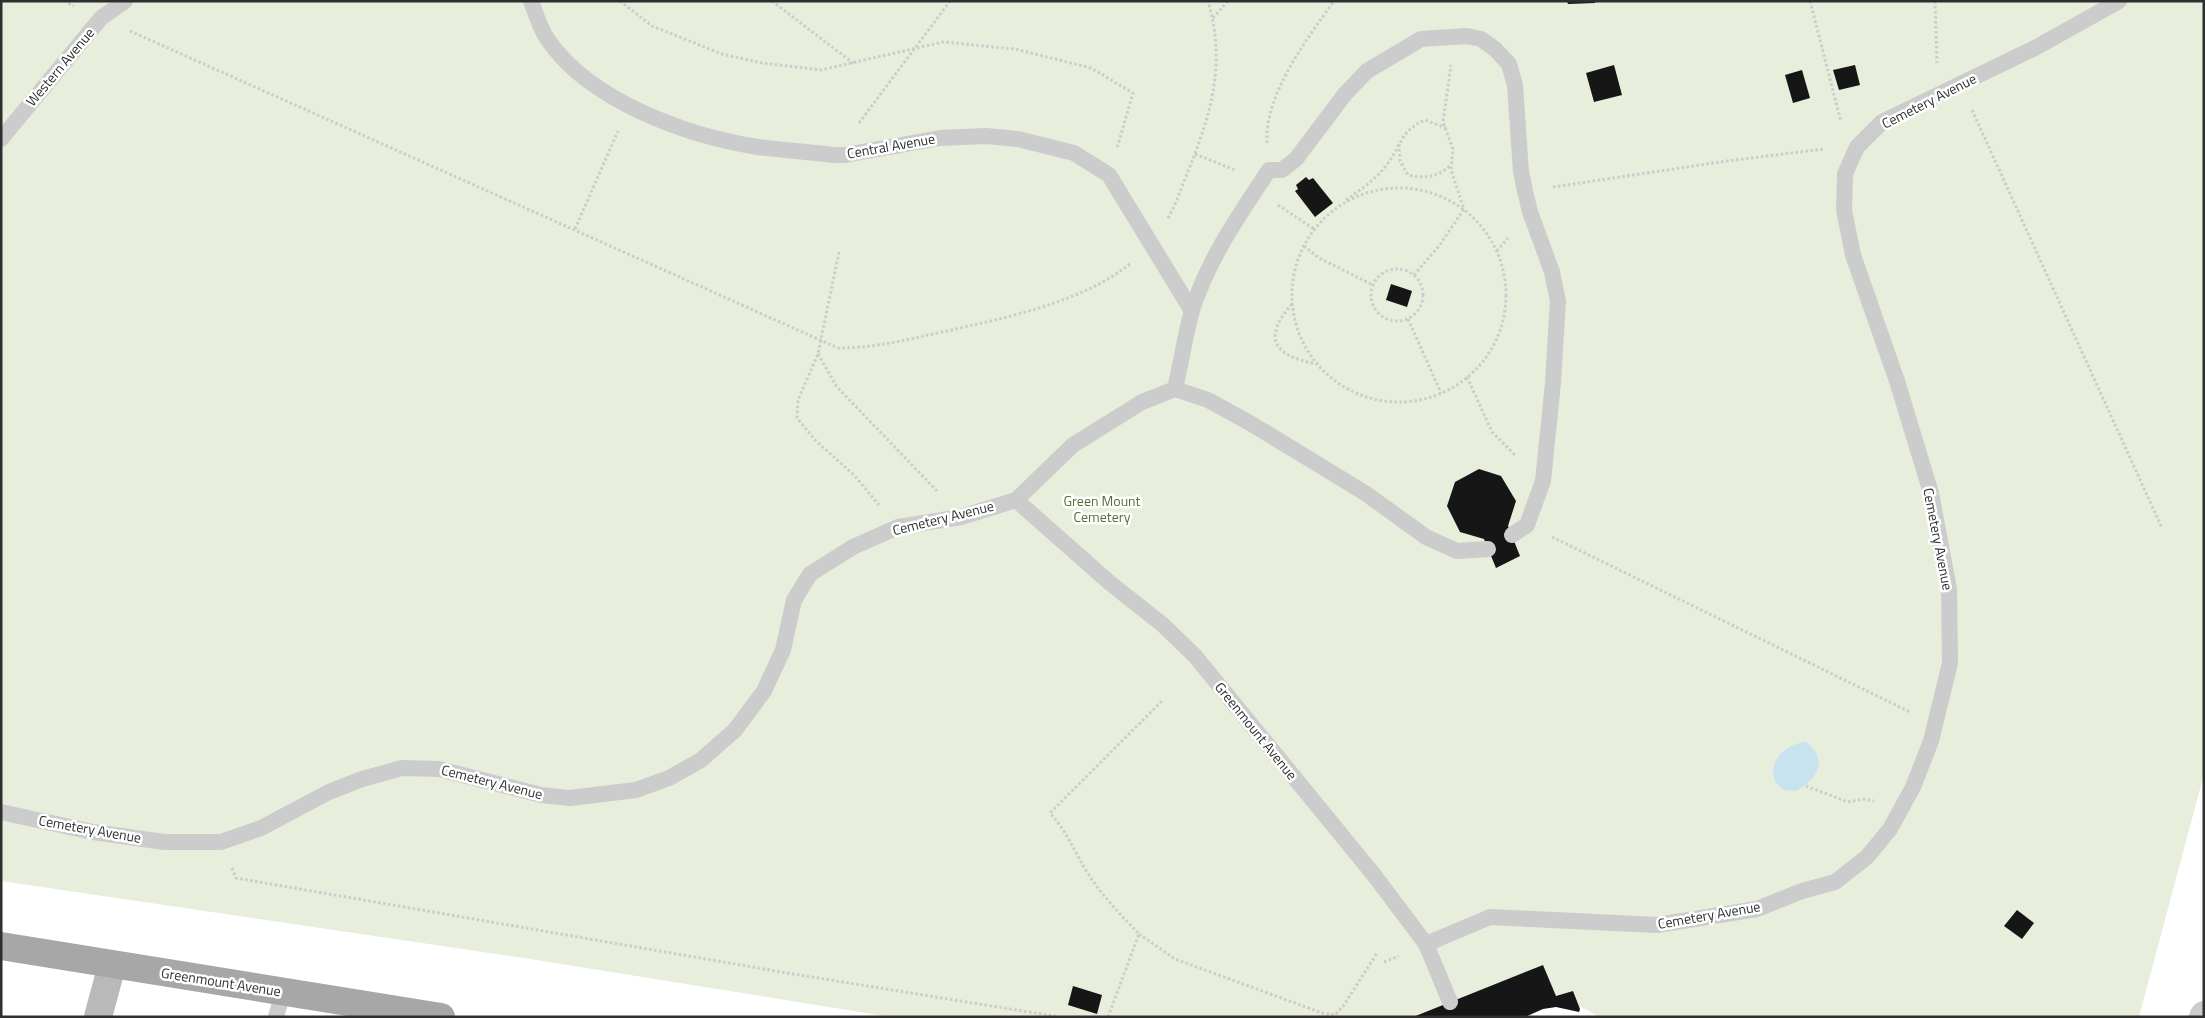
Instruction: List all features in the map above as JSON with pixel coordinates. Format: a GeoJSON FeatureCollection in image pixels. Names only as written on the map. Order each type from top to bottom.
{"type":"FeatureCollection","features":[{"type":"Feature","properties":{"kind":"main road","name":"Greenmount Avenue"},"geometry":{"type":"LineString","coordinates":[[1,946],[112,964],[279,1004],[441,1017]]}},
{"type":"Feature","properties":{"kind":"main road"},"geometry":{"type":"LineString","coordinates":[[98,1017],[112,964]]}},
{"type":"Feature","properties":{"kind":"lane","name":"Western Avenue"},"geometry":{"type":"LineString","coordinates":[[1,139],[101,18],[125,1]]}},
{"type":"Feature","properties":{"kind":"lane","name":"Central Avenue"},"geometry":{"type":"LineString","coordinates":[[531,1],[547,39],[562,57],[604,92],[666,121],[710,136],[757,146],[834,155],[845,155],[940,138],[1010,138],[1051,146],[1074,153],[1109,175],[1192,311]]}},
{"type":"Feature","properties":{"kind":"lane","name":"Cemetery Avenue"},"geometry":{"type":"LineString","coordinates":[[1426,944],[1490,917],[1657,925],[1757,909],[1802,891],[1835,882],[1867,856],[1890,829],[1913,787],[1932,741],[1950,663],[1949,590],[1931,493],[1897,380],[1853,255],[1844,210],[1845,174],[1851,147],[1882,122],[2035,48],[2119,1]]}},
{"type":"Feature","properties":{"kind":"lane"},"geometry":{"type":"LineString","coordinates":[[1175,389],[1192,311],[1212,261],[1261,180],[1282,170],[1296,159],[1335,106],[1367,71],[1421,39],[1443,36],[1467,36],[1481,39],[1496,49],[1509,64],[1515,85],[1521,172],[1530,212],[1552,272],[1558,301],[1553,383],[1543,475],[1526,525],[1512,536]]}},
{"type":"Feature","properties":{"kind":"lane"},"geometry":{"type":"LineString","coordinates":[[1016,500],[1073,445],[1142,402],[1175,389],[1208,400],[1250,423],[1365,492],[1426,536],[1457,551],[1488,549]]}},
{"type":"Feature","properties":{"kind":"lane","name":"Cemetery Avenue"},"geometry":{"type":"LineString","coordinates":[[1,812],[93,832],[164,842],[221,842],[261,828],[329,792],[362,779],[402,768],[439,769],[541,795],[570,798],[636,790],[669,778],[701,760],[735,730],[764,691],[783,650],[794,600],[810,574],[853,547],[898,527],[961,517],[1016,500]]}},
{"type":"Feature","properties":{"kind":"lane","name":"Greenmount Avenue"},"geometry":{"type":"LineString","coordinates":[[1016,500],[1110,583],[1163,624],[1195,656],[1374,875],[1426,944],[1450,1002]]}},
{"type":"Feature","properties":{"kind":"path"},"geometry":{"type":"LineString","coordinates":[[64,1],[575,228],[838,348],[870,348],[1015,315],[1093,287],[1126,267],[1152,245],[1172,211],[1195,154],[1214,94],[1217,51],[1213,19],[1208,1]]}},
{"type":"Feature","properties":{"kind":"path"},"geometry":{"type":"LineString","coordinates":[[620,1],[652,26],[722,54],[762,63],[821,70],[943,42],[1015,49],[1091,68],[1133,93],[1109,175]]}},
{"type":"Feature","properties":{"kind":"path"},"geometry":{"type":"LineString","coordinates":[[772,1],[854,63]]}},
{"type":"Feature","properties":{"kind":"path"},"geometry":{"type":"LineString","coordinates":[[834,155],[916,49],[950,1]]}},
{"type":"Feature","properties":{"kind":"path"},"geometry":{"type":"LineString","coordinates":[[1213,19],[1228,1]]}},
{"type":"Feature","properties":{"kind":"path"},"geometry":{"type":"LineString","coordinates":[[1261,180],[1266,128],[1283,78],[1334,1]]}},
{"type":"Feature","properties":{"kind":"path"},"geometry":{"type":"LineString","coordinates":[[1525,191],[1726,161],[1851,147],[1843,129],[1810,1]]}},
{"type":"Feature","properties":{"kind":"path"},"geometry":{"type":"LineString","coordinates":[[1935,1],[1938,68],[1961,84],[2162,528]]}},
{"type":"Feature","properties":{"kind":"path"},"geometry":{"type":"LineString","coordinates":[[1443,36],[1450,47],[1451,73],[1444,122],[1453,149],[1451,170],[1464,209]]}},
{"type":"Feature","properties":{"kind":"path"},"geometry":{"type":"LineString","coordinates":[[575,228],[629,105]]}},
{"type":"Feature","properties":{"kind":"path"},"geometry":{"type":"LineString","coordinates":[[1342,204],[1376,190],[1412,188],[1447,198],[1477,220],[1497,251],[1506,286],[1503,323],[1488,356],[1462,383],[1429,399],[1393,403],[1364,397],[1338,384],[1316,364],[1301,340],[1293,312],[1292,282],[1299,254],[1314,228],[1386,166],[1404,134],[1413,125],[1425,120],[1446,128]]}},
{"type":"Feature","properties":{"kind":"path"},"geometry":{"type":"LineString","coordinates":[[1404,134],[1398,147],[1400,161],[1408,175],[1424,178],[1440,175],[1452,164]]}},
{"type":"Feature","properties":{"kind":"path"},"geometry":{"type":"LineString","coordinates":[[1195,154],[1261,180],[1314,228]]}},
{"type":"Feature","properties":{"kind":"path"},"geometry":{"type":"LineString","coordinates":[[1414,275],[1440,246],[1464,209]]}},
{"type":"Feature","properties":{"kind":"path"},"geometry":{"type":"LineString","coordinates":[[1304,246],[1319,258],[1373,285]]}},
{"type":"Feature","properties":{"kind":"path"},"geometry":{"type":"LineString","coordinates":[[839,252],[818,354],[798,400],[797,418],[816,441],[854,474],[898,527]]}},
{"type":"Feature","properties":{"kind":"path"},"geometry":{"type":"LineString","coordinates":[[1399,268],[1414,275],[1423,288],[1424,297],[1417,312],[1408,319],[1392,320],[1376,311],[1372,304],[1373,285],[1376,278],[1391,269],[1399,268]]}},
{"type":"Feature","properties":{"kind":"path"},"geometry":{"type":"LineString","coordinates":[[1293,303],[1278,321],[1274,338],[1278,347],[1293,358],[1316,364]]}},
{"type":"Feature","properties":{"kind":"path"},"geometry":{"type":"LineString","coordinates":[[1408,319],[1441,394]]}},
{"type":"Feature","properties":{"kind":"path"},"geometry":{"type":"LineString","coordinates":[[818,354],[837,387],[961,517]]}},
{"type":"Feature","properties":{"kind":"path"},"geometry":{"type":"LineString","coordinates":[[1467,377],[1492,432],[1521,461],[1543,475]]}},
{"type":"Feature","properties":{"kind":"path"},"geometry":{"type":"LineString","coordinates":[[1526,525],[1935,725]]}},
{"type":"Feature","properties":{"kind":"path"},"geometry":{"type":"LineString","coordinates":[[1162,701],[1050,813],[1065,830],[1089,875],[1113,907],[1139,934],[1175,959],[1322,1013],[1335,1015],[1344,1006],[1376,953]]}},
{"type":"Feature","properties":{"kind":"path"},"geometry":{"type":"LineString","coordinates":[[1806,786],[1848,802],[1864,799],[1881,803],[1898,814]]}},
{"type":"Feature","properties":{"kind":"path"},"geometry":{"type":"LineString","coordinates":[[221,842],[236,878],[793,974],[1060,1017]]}},
{"type":"Feature","properties":{"kind":"path"},"geometry":{"type":"LineString","coordinates":[[1108,1017],[1139,934]]}},
{"type":"Feature","properties":{"kind":"green space","name":"Green Mount Cemetery"},"geometry":{"type":"Polygon","coordinates":[[[1,1],[2204,1],[2204,774],[2139,1017],[1600,1017],[1579,1006],[1573,991],[1556,996],[1543,965],[1413,1017],[891,1017],[524,958],[1,881],[1,1]]]}},
{"type":"Feature","properties":{"kind":"water"},"geometry":{"type":"Polygon","coordinates":[[[1806,742],[1817,756],[1819,762],[1818,769],[1810,781],[1796,791],[1784,790],[1775,780],[1773,771],[1777,758],[1793,745],[1806,742]]]}},
{"type":"Feature","properties":{"kind":"building"},"geometry":{"type":"Polygon","coordinates":[[[1567,1],[1595,1],[1595,3],[1568,4],[1567,1]]]}},
{"type":"Feature","properties":{"kind":"building"},"geometry":{"type":"Polygon","coordinates":[[[1614,65],[1622,95],[1594,102],[1586,73],[1614,65]]]}},
{"type":"Feature","properties":{"kind":"building"},"geometry":{"type":"Polygon","coordinates":[[[1855,65],[1860,85],[1839,90],[1833,70],[1855,65]]]}},
{"type":"Feature","properties":{"kind":"building"},"geometry":{"type":"Polygon","coordinates":[[[1802,70],[1810,98],[1793,103],[1785,75],[1802,70]]]}},
{"type":"Feature","properties":{"kind":"building"},"geometry":{"type":"Polygon","coordinates":[[[1306,177],[1309,180],[1313,178],[1333,203],[1315,217],[1295,191],[1298,189],[1296,185],[1306,177]]]}},
{"type":"Feature","properties":{"kind":"building"},"geometry":{"type":"Polygon","coordinates":[[[1391,284],[1412,291],[1407,307],[1386,300],[1391,284]]]}},
{"type":"Feature","properties":{"kind":"building"},"geometry":{"type":"Polygon","coordinates":[[[1479,469],[1501,476],[1516,501],[1508,526],[1520,556],[1496,568],[1484,539],[1460,532],[1447,506],[1455,482],[1479,469]]]}},
{"type":"Feature","properties":{"kind":"building"},"geometry":{"type":"Polygon","coordinates":[[[2017,910],[2034,923],[2022,939],[2004,926],[2017,910]]]}},
{"type":"Feature","properties":{"kind":"building"},"geometry":{"type":"Polygon","coordinates":[[[1543,965],[1556,996],[1573,991],[1580,1009],[1579,1012],[1556,1007],[1543,1009],[1525,1017],[1413,1017],[1543,965]]]}},
{"type":"Feature","properties":{"kind":"building"},"geometry":{"type":"Polygon","coordinates":[[[1073,986],[1102,995],[1097,1014],[1068,1005],[1073,986]]]}}]}
